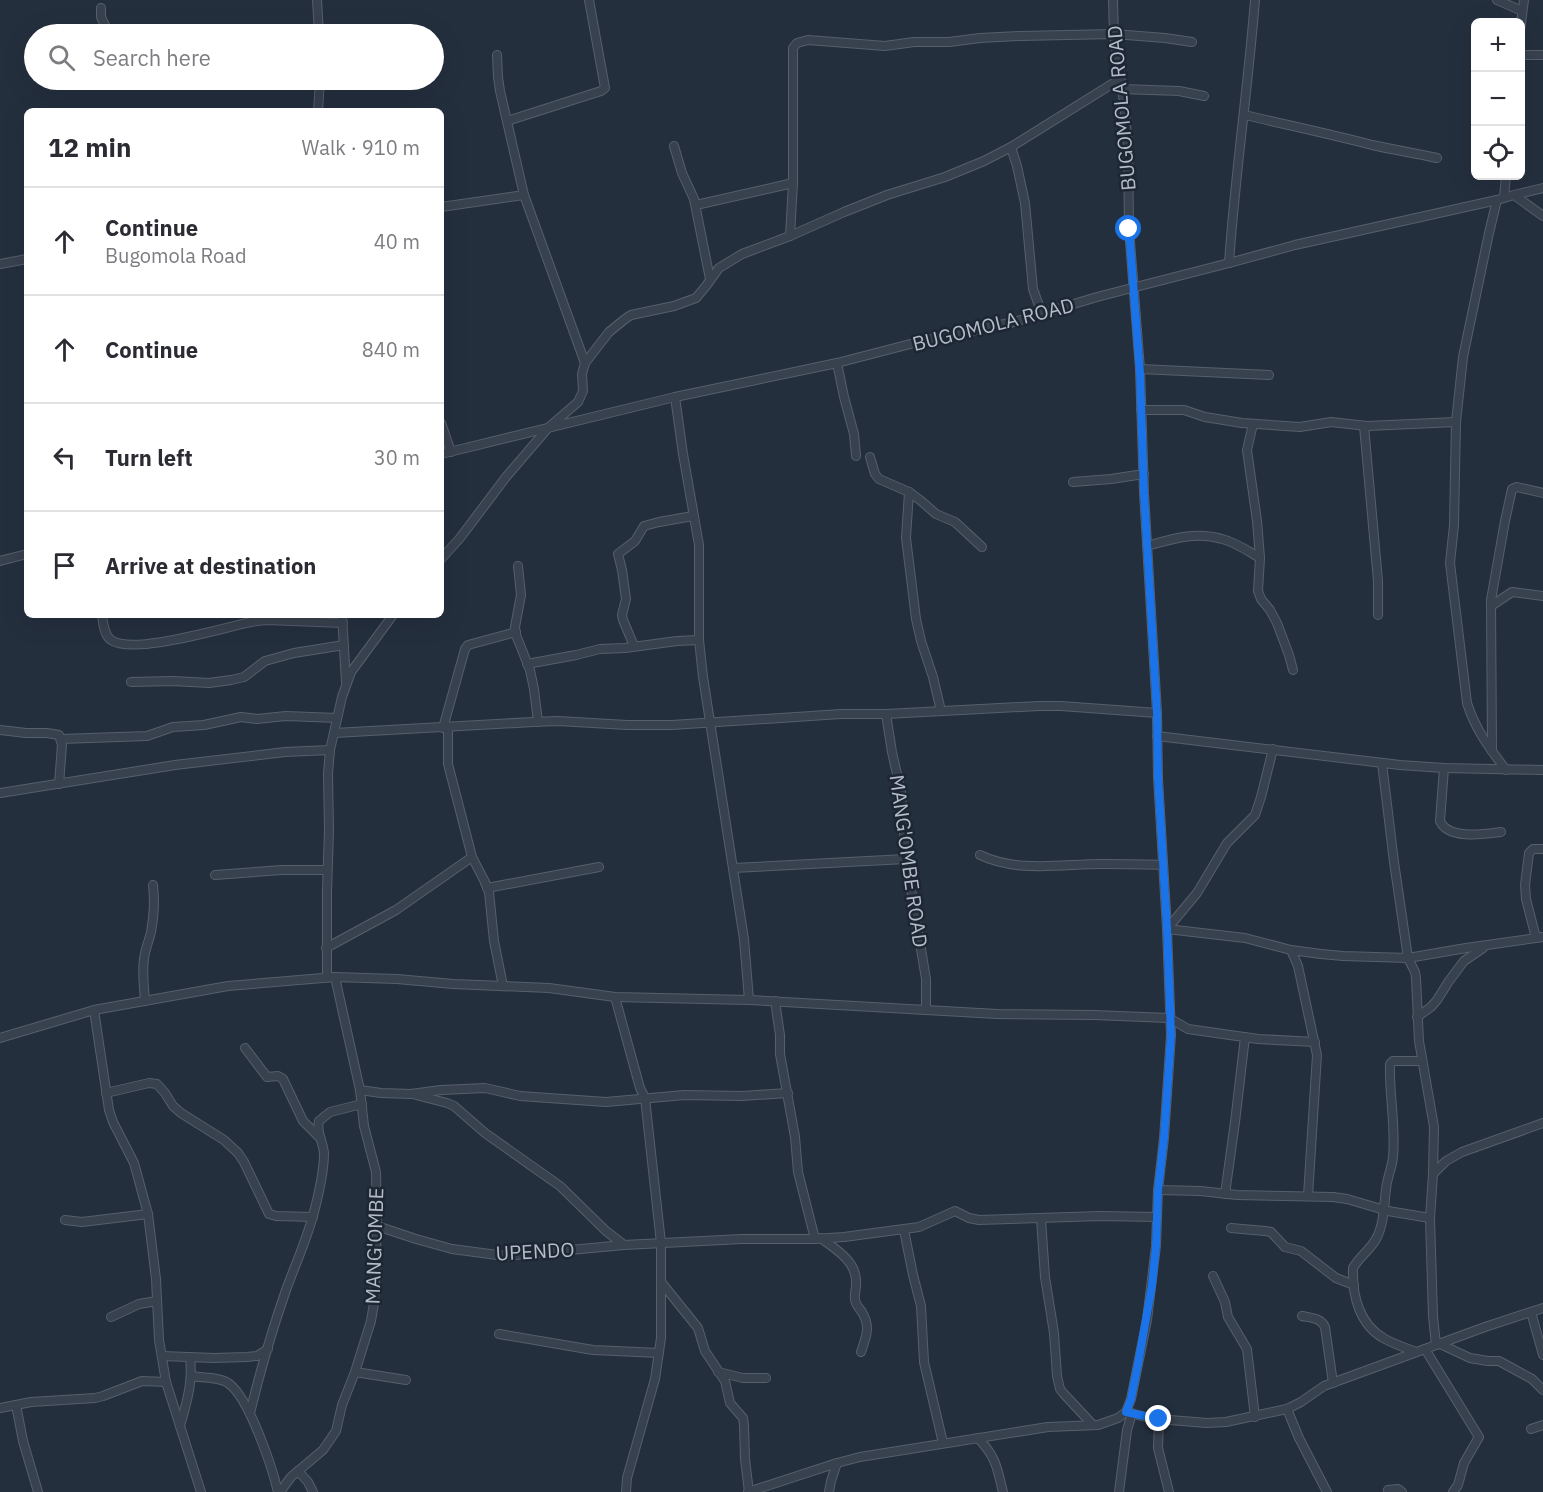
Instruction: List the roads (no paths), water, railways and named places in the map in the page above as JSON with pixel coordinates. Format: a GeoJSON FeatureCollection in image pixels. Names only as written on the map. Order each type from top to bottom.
{"type":"FeatureCollection","features":[{"type":"Feature","properties":{"kind":"street"},"geometry":{"type":"LineString","coordinates":[[317,0],[318,24]]}},
{"type":"Feature","properties":{"kind":"street"},"geometry":{"type":"LineString","coordinates":[[507,121],[605,88],[590,0]]}},
{"type":"Feature","properties":{"kind":"street","name":"BUGOMOLA ROAD"},"geometry":{"type":"LineString","coordinates":[[1113,0],[1114,34],[1128,145],[1129,229],[1140,369],[1171,1035],[1158,1190],[1156,1246],[1147,1320],[1131,1399],[1119,1492]]}},
{"type":"Feature","properties":{"kind":"street"},"geometry":{"type":"LineString","coordinates":[[1229,264],[1255,0]]}},
{"type":"Feature","properties":{"kind":"street"},"geometry":{"type":"LineString","coordinates":[[1497,0],[1522,11]]}},
{"type":"Feature","properties":{"kind":"street"},"geometry":{"type":"LineString","coordinates":[[1522,18],[1524,0]]}},
{"type":"Feature","properties":{"kind":"street"},"geometry":{"type":"LineString","coordinates":[[101,8],[101,17],[104,24]]}},
{"type":"Feature","properties":{"kind":"street"},"geometry":{"type":"LineString","coordinates":[[790,236],[793,183],[793,48],[796,43],[808,40],[885,46],[1010,36],[1114,34],[1192,42]]}},
{"type":"Feature","properties":{"kind":"street"},"geometry":{"type":"LineString","coordinates":[[497,55],[498,77],[524,195],[585,363]]}},
{"type":"Feature","properties":{"kind":"street"},"geometry":{"type":"LineString","coordinates":[[1525,55],[1543,55]]}},
{"type":"Feature","properties":{"kind":"street"},"geometry":{"type":"LineString","coordinates":[[444,556],[548,428],[581,397],[585,363],[609,332],[625,319],[631,315],[668,308],[692,299],[699,295],[719,268],[735,257],[887,195],[962,171],[1011,147],[1120,79]]}},
{"type":"Feature","properties":{"kind":"street"},"geometry":{"type":"LineString","coordinates":[[1122,89],[1179,91],[1204,96]]}},
{"type":"Feature","properties":{"kind":"street"},"geometry":{"type":"LineString","coordinates":[[318,108],[319,90]]}},
{"type":"Feature","properties":{"kind":"street"},"geometry":{"type":"LineString","coordinates":[[1245,115],[1437,158]]}},
{"type":"Feature","properties":{"kind":"street"},"geometry":{"type":"LineString","coordinates":[[674,146],[696,206],[710,279]]}},
{"type":"Feature","properties":{"kind":"street"},"geometry":{"type":"LineString","coordinates":[[1011,147],[1025,203],[1034,289],[1042,314]]}},
{"type":"Feature","properties":{"kind":"street"},"geometry":{"type":"LineString","coordinates":[[1505,180],[1489,232],[1463,357],[1456,422],[1454,525],[1450,563],[1467,703],[1473,720],[1492,753],[1506,770]]}},
{"type":"Feature","properties":{"kind":"street"},"geometry":{"type":"LineString","coordinates":[[696,206],[793,183]]}},
{"type":"Feature","properties":{"kind":"street","name":"BUGOMOLA ROAD"},"geometry":{"type":"LineString","coordinates":[[444,453],[675,397],[1014,322],[1295,245],[1543,188]]}},
{"type":"Feature","properties":{"kind":"street"},"geometry":{"type":"LineString","coordinates":[[444,207],[524,195]]}},
{"type":"Feature","properties":{"kind":"street"},"geometry":{"type":"LineString","coordinates":[[1514,195],[1543,216]]}},
{"type":"Feature","properties":{"kind":"street"},"geometry":{"type":"LineString","coordinates":[[0,264],[24,260]]}},
{"type":"Feature","properties":{"kind":"street"},"geometry":{"type":"LineString","coordinates":[[837,363],[854,434],[856,456]]}},
{"type":"Feature","properties":{"kind":"street"},"geometry":{"type":"LineString","coordinates":[[1140,369],[1269,375]]}},
{"type":"Feature","properties":{"kind":"street"},"geometry":{"type":"LineString","coordinates":[[675,397],[699,545],[699,640],[744,939],[749,1000]]}},
{"type":"Feature","properties":{"kind":"street"},"geometry":{"type":"LineString","coordinates":[[1141,410],[1184,410],[1212,418],[1300,427],[1331,422],[1364,426],[1456,422]]}},
{"type":"Feature","properties":{"kind":"street"},"geometry":{"type":"LineString","coordinates":[[1253,424],[1248,455],[1260,558],[1259,596],[1277,623],[1293,670]]}},
{"type":"Feature","properties":{"kind":"street"},"geometry":{"type":"LineString","coordinates":[[1364,426],[1378,581],[1378,615]]}},
{"type":"Feature","properties":{"kind":"street"},"geometry":{"type":"LineString","coordinates":[[444,432],[451,452]]}},
{"type":"Feature","properties":{"kind":"street"},"geometry":{"type":"LineString","coordinates":[[870,456],[875,474],[879,479],[909,492],[933,512],[957,524],[982,547]]}},
{"type":"Feature","properties":{"kind":"street"},"geometry":{"type":"LineString","coordinates":[[1073,482],[1144,474]]}},
{"type":"Feature","properties":{"kind":"street"},"geometry":{"type":"LineString","coordinates":[[1492,753],[1491,606],[1511,490],[1517,488],[1543,493]]}},
{"type":"Feature","properties":{"kind":"street"},"geometry":{"type":"LineString","coordinates":[[909,492],[906,538],[914,603],[921,641],[941,711]]}},
{"type":"Feature","properties":{"kind":"street"},"geometry":{"type":"LineString","coordinates":[[634,646],[623,620],[626,599],[618,554],[634,541],[644,526],[693,516]]}},
{"type":"Feature","properties":{"kind":"street"},"geometry":{"type":"LineString","coordinates":[[1147,546],[1183,536],[1212,537],[1230,542],[1260,558]]}},
{"type":"Feature","properties":{"kind":"street"},"geometry":{"type":"LineString","coordinates":[[0,561],[24,555]]}},
{"type":"Feature","properties":{"kind":"street"},"geometry":{"type":"LineString","coordinates":[[518,566],[520,595],[515,620],[516,632],[534,688],[538,722]]}},
{"type":"Feature","properties":{"kind":"street"},"geometry":{"type":"LineString","coordinates":[[1491,606],[1512,592],[1543,596]]}},
{"type":"Feature","properties":{"kind":"street"},"geometry":{"type":"LineString","coordinates":[[102,618],[105,633],[109,639],[131,645],[190,638],[256,621],[342,619],[346,685]]}},
{"type":"Feature","properties":{"kind":"street"},"geometry":{"type":"LineString","coordinates":[[346,685],[358,661],[391,618]]}},
{"type":"Feature","properties":{"kind":"street"},"geometry":{"type":"LineString","coordinates":[[503,986],[487,888],[472,858],[448,764],[446,728],[465,649],[468,645],[516,632]]}},
{"type":"Feature","properties":{"kind":"street"},"geometry":{"type":"LineString","coordinates":[[527,664],[600,649],[699,640]]}},
{"type":"Feature","properties":{"kind":"street"},"geometry":{"type":"LineString","coordinates":[[131,682],[209,683],[231,680],[244,677],[265,661],[294,653],[344,645]]}},
{"type":"Feature","properties":{"kind":"street","name":"MANG'OMBE"},"geometry":{"type":"LineString","coordinates":[[279,1492],[298,1471],[323,1450],[336,1431],[342,1405],[371,1321],[374,1303],[377,1226],[376,1172],[364,1126],[360,1090],[331,977],[326,948],[328,773],[330,750],[346,685]]}},
{"type":"Feature","properties":{"kind":"street"},"geometry":{"type":"LineString","coordinates":[[334,733],[538,722],[627,725],[1061,706],[1157,713]]}},
{"type":"Feature","properties":{"kind":"street","name":"MANG'OMBE ROAD"},"geometry":{"type":"LineString","coordinates":[[886,714],[901,792],[906,859],[926,979],[926,1009]]}},
{"type":"Feature","properties":{"kind":"street"},"geometry":{"type":"LineString","coordinates":[[61,739],[147,736],[173,727],[204,725],[241,717],[257,719],[286,716],[338,718]]}},
{"type":"Feature","properties":{"kind":"street"},"geometry":{"type":"LineString","coordinates":[[0,730],[60,736],[62,745],[59,783]]}},
{"type":"Feature","properties":{"kind":"street"},"geometry":{"type":"LineString","coordinates":[[1157,736],[1382,763],[1444,768],[1543,771]]}},
{"type":"Feature","properties":{"kind":"street"},"geometry":{"type":"LineString","coordinates":[[1167,928],[1197,893],[1227,843],[1255,815],[1273,749]]}},
{"type":"Feature","properties":{"kind":"street"},"geometry":{"type":"LineString","coordinates":[[0,793],[176,765],[330,750]]}},
{"type":"Feature","properties":{"kind":"street"},"geometry":{"type":"LineString","coordinates":[[1382,763],[1408,958],[1416,978],[1417,1017],[1422,1061],[1434,1126],[1430,1218],[1433,1316],[1438,1345]]}},
{"type":"Feature","properties":{"kind":"street"},"geometry":{"type":"LineString","coordinates":[[1444,768],[1440,821],[1442,826],[1448,830],[1468,834],[1501,832]]}},
{"type":"Feature","properties":{"kind":"street"},"geometry":{"type":"LineString","coordinates":[[1167,928],[1245,938],[1291,950],[1343,956],[1408,958],[1540,938],[1526,899],[1525,885],[1529,853],[1533,849],[1543,849]]}},
{"type":"Feature","properties":{"kind":"street"},"geometry":{"type":"LineString","coordinates":[[980,855],[990,860],[1019,866],[1163,865]]}},
{"type":"Feature","properties":{"kind":"street"},"geometry":{"type":"LineString","coordinates":[[326,948],[396,910],[472,858]]}},
{"type":"Feature","properties":{"kind":"street"},"geometry":{"type":"LineString","coordinates":[[733,868],[906,859]]}},
{"type":"Feature","properties":{"kind":"street"},"geometry":{"type":"LineString","coordinates":[[487,888],[599,867]]}},
{"type":"Feature","properties":{"kind":"street"},"geometry":{"type":"LineString","coordinates":[[215,875],[282,870],[327,870]]}},
{"type":"Feature","properties":{"kind":"street"},"geometry":{"type":"LineString","coordinates":[[145,1001],[143,966],[154,915],[153,885]]}},
{"type":"Feature","properties":{"kind":"street"},"geometry":{"type":"LineString","coordinates":[[1417,1017],[1437,1000],[1464,961],[1487,945]]}},
{"type":"Feature","properties":{"kind":"street"},"geometry":{"type":"LineString","coordinates":[[1291,950],[1298,966],[1317,1055],[1308,1196]]}},
{"type":"Feature","properties":{"kind":"street"},"geometry":{"type":"LineString","coordinates":[[0,1038],[94,1010],[228,986],[331,977],[549,988],[615,996],[775,1001],[997,1014],[1169,1018],[1188,1029],[1245,1037],[1316,1042]]}},
{"type":"Feature","properties":{"kind":"street"},"geometry":{"type":"LineString","coordinates":[[615,996],[640,1088],[645,1098],[661,1243],[659,1353],[627,1478],[626,1492]]}},
{"type":"Feature","properties":{"kind":"street"},"geometry":{"type":"LineString","coordinates":[[775,1001],[780,1054],[788,1093],[800,1182],[818,1239],[839,1251],[847,1259],[856,1275],[855,1300],[868,1327],[861,1352]]}},
{"type":"Feature","properties":{"kind":"street"},"geometry":{"type":"LineString","coordinates":[[94,1010],[106,1093],[113,1122],[134,1163],[148,1214],[156,1279],[158,1329],[166,1382],[201,1492]]}},
{"type":"Feature","properties":{"kind":"street"},"geometry":{"type":"LineString","coordinates":[[1225,1194],[1245,1037]]}},
{"type":"Feature","properties":{"kind":"street"},"geometry":{"type":"LineString","coordinates":[[244,1048],[267,1077],[278,1076],[283,1079],[303,1121],[322,1140]]}},
{"type":"Feature","properties":{"kind":"street"},"geometry":{"type":"LineString","coordinates":[[1422,1061],[1398,1060],[1390,1064],[1389,1089],[1393,1157],[1378,1233],[1375,1240],[1355,1263],[1354,1285],[1358,1307],[1368,1327],[1384,1339],[1420,1351],[1479,1437],[1464,1463],[1458,1485],[1453,1492]]}},
{"type":"Feature","properties":{"kind":"street"},"geometry":{"type":"LineString","coordinates":[[106,1093],[149,1083],[157,1084],[181,1113],[224,1140],[238,1153],[270,1214],[313,1217]]}},
{"type":"Feature","properties":{"kind":"street"},"geometry":{"type":"LineString","coordinates":[[360,1090],[411,1094],[479,1088],[520,1096],[614,1102],[684,1095],[742,1096],[788,1093]]}},
{"type":"Feature","properties":{"kind":"street"},"geometry":{"type":"LineString","coordinates":[[411,1094],[454,1106],[485,1133],[560,1186],[606,1231],[624,1245]]}},
{"type":"Feature","properties":{"kind":"street"},"geometry":{"type":"LineString","coordinates":[[250,1413],[287,1288],[313,1217],[324,1157],[319,1120],[330,1113],[362,1104]]}},
{"type":"Feature","properties":{"kind":"street"},"geometry":{"type":"LineString","coordinates":[[1433,1174],[1446,1161],[1462,1152],[1543,1123]]}},
{"type":"Feature","properties":{"kind":"street"},"geometry":{"type":"LineString","coordinates":[[1158,1190],[1347,1199],[1383,1210],[1430,1218]]}},
{"type":"Feature","properties":{"kind":"street","name":"UPENDO"},"geometry":{"type":"LineString","coordinates":[[377,1226],[452,1249],[505,1256],[624,1245],[742,1239],[818,1239],[924,1226],[955,1211],[979,1221],[1100,1216],[1157,1217]]}},
{"type":"Feature","properties":{"kind":"street"},"geometry":{"type":"LineString","coordinates":[[65,1220],[82,1222],[148,1214]]}},
{"type":"Feature","properties":{"kind":"street"},"geometry":{"type":"LineString","coordinates":[[1041,1218],[1045,1277],[1054,1333],[1057,1376],[1062,1391],[1093,1425]]}},
{"type":"Feature","properties":{"kind":"street"},"geometry":{"type":"LineString","coordinates":[[1231,1228],[1271,1233],[1285,1247],[1301,1251],[1336,1278],[1354,1285]]}},
{"type":"Feature","properties":{"kind":"street"},"geometry":{"type":"LineString","coordinates":[[904,1230],[921,1306],[924,1362],[943,1443]]}},
{"type":"Feature","properties":{"kind":"street"},"geometry":{"type":"LineString","coordinates":[[1213,1276],[1225,1302],[1228,1317],[1247,1350],[1255,1417]]}},
{"type":"Feature","properties":{"kind":"street"},"geometry":{"type":"LineString","coordinates":[[661,1281],[698,1328],[704,1348],[725,1382],[731,1405],[744,1421],[748,1492],[837,1463],[943,1443],[1048,1427],[1093,1425],[1109,1422],[1129,1413],[1159,1419],[1207,1423],[1255,1417],[1287,1409],[1324,1386],[1543,1308]]}},
{"type":"Feature","properties":{"kind":"street"},"geometry":{"type":"LineString","coordinates":[[111,1317],[139,1304],[157,1301]]}},
{"type":"Feature","properties":{"kind":"street"},"geometry":{"type":"LineString","coordinates":[[1531,1312],[1543,1355]]}},
{"type":"Feature","properties":{"kind":"street"},"geometry":{"type":"LineString","coordinates":[[1302,1316],[1323,1322],[1333,1383]]}},
{"type":"Feature","properties":{"kind":"street"},"geometry":{"type":"LineString","coordinates":[[499,1334],[593,1350],[659,1353]]}},
{"type":"Feature","properties":{"kind":"street"},"geometry":{"type":"LineString","coordinates":[[1438,1345],[1470,1358],[1498,1361],[1532,1379],[1543,1390]]}},
{"type":"Feature","properties":{"kind":"street"},"geometry":{"type":"LineString","coordinates":[[162,1356],[247,1357],[257,1356],[268,1349]]}},
{"type":"Feature","properties":{"kind":"street"},"geometry":{"type":"LineString","coordinates":[[180,1426],[190,1390],[190,1357]]}},
{"type":"Feature","properties":{"kind":"street"},"geometry":{"type":"LineString","coordinates":[[355,1372],[406,1380]]}},
{"type":"Feature","properties":{"kind":"street"},"geometry":{"type":"LineString","coordinates":[[718,1372],[743,1378],[766,1378]]}},
{"type":"Feature","properties":{"kind":"street"},"geometry":{"type":"LineString","coordinates":[[191,1376],[226,1381],[238,1394],[250,1413],[279,1492]]}},
{"type":"Feature","properties":{"kind":"street"},"geometry":{"type":"LineString","coordinates":[[0,1408],[31,1402],[95,1398],[142,1381],[166,1382]]}},
{"type":"Feature","properties":{"kind":"street"},"geometry":{"type":"LineString","coordinates":[[16,1405],[23,1442],[38,1492]]}},
{"type":"Feature","properties":{"kind":"street"},"geometry":{"type":"LineString","coordinates":[[1287,1409],[1327,1492]]}},
{"type":"Feature","properties":{"kind":"street"},"geometry":{"type":"LineString","coordinates":[[1159,1419],[1158,1448],[1169,1492]]}},
{"type":"Feature","properties":{"kind":"street"},"geometry":{"type":"LineString","coordinates":[[1531,1429],[1543,1425]]}},
{"type":"Feature","properties":{"kind":"street"},"geometry":{"type":"LineString","coordinates":[[978,1438],[995,1459],[1003,1492]]}},
{"type":"Feature","properties":{"kind":"street"},"geometry":{"type":"LineString","coordinates":[[829,1492],[837,1463]]}},
{"type":"Feature","properties":{"kind":"street"},"geometry":{"type":"LineString","coordinates":[[298,1471],[313,1492]]}},
{"type":"Feature","properties":{"kind":"street"},"geometry":{"type":"LineString","coordinates":[[1388,1490],[1398,1489],[1402,1492]]}}]}
